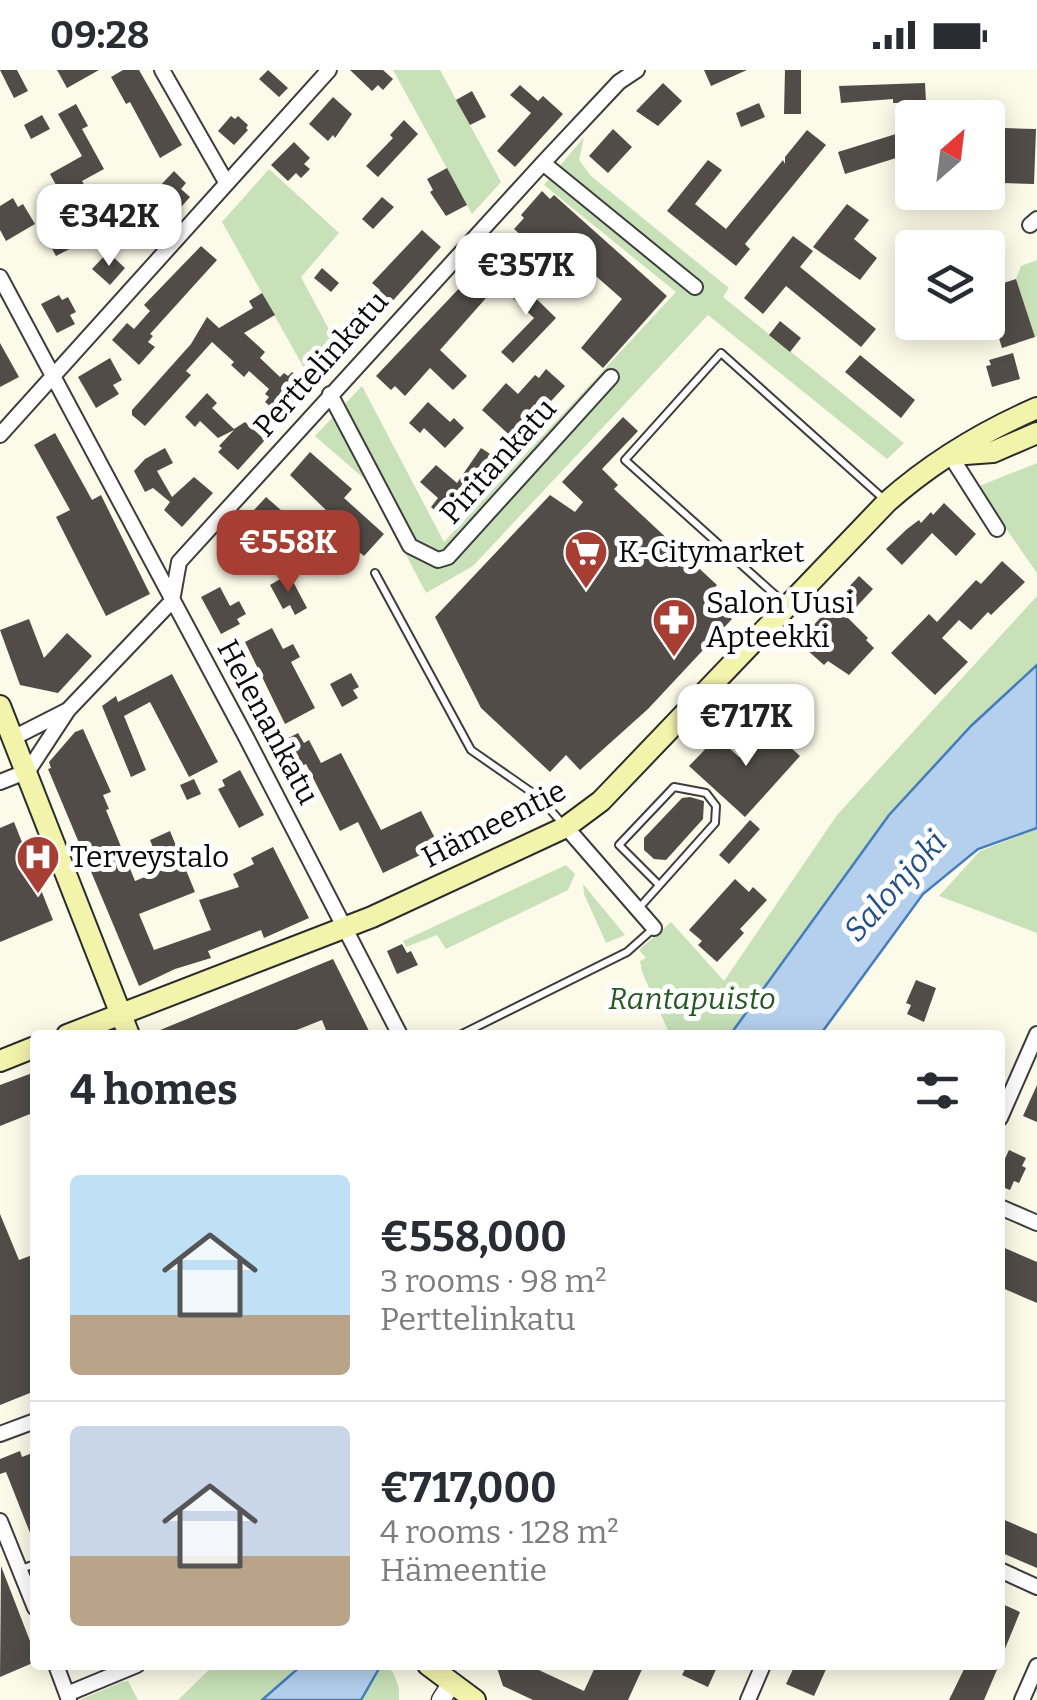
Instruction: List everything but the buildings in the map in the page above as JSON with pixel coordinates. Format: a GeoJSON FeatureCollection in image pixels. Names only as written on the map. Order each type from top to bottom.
{"type":"FeatureCollection","features":[{"type":"Feature","properties":{"kind":"main road","name":"Hämeentie"},"geometry":{"type":"LineString","coordinates":[[80,1030],[346,928],[566,828],[601,802],[915,477],[982,432],[1037,408]]}},
{"type":"Feature","properties":{"kind":"main road","name":"Hämeentie"},"geometry":{"type":"LineString","coordinates":[[950,455],[992,452],[1037,432]]}},
{"type":"Feature","properties":{"kind":"main road"},"geometry":{"type":"LineString","coordinates":[[0,706],[128,1030]]}},
{"type":"Feature","properties":{"kind":"main road"},"geometry":{"type":"LineString","coordinates":[[0,1061],[30,1049]]}},
{"type":"Feature","properties":{"kind":"main road"},"geometry":{"type":"LineString","coordinates":[[431,1670],[446,1692],[475,1700]]}},
{"type":"Feature","properties":{"kind":"street"},"geometry":{"type":"LineString","coordinates":[[162,70],[226,182]]}},
{"type":"Feature","properties":{"kind":"street"},"geometry":{"type":"LineString","coordinates":[[0,435],[329,70]]}},
{"type":"Feature","properties":{"kind":"street","name":"Perttelinkatu"},"geometry":{"type":"LineString","coordinates":[[28,771],[68,710],[172,602],[180,562],[543,163],[619,82],[636,70]]}},
{"type":"Feature","properties":{"kind":"street"},"geometry":{"type":"LineString","coordinates":[[543,163],[696,287]]}},
{"type":"Feature","properties":{"kind":"street","name":"Helenankatu"},"geometry":{"type":"LineString","coordinates":[[0,277],[397,1030]]}},
{"type":"Feature","properties":{"kind":"street","name":"Piritankatu"},"geometry":{"type":"LineString","coordinates":[[330,394],[410,546],[438,560],[448,556],[611,377]]}},
{"type":"Feature","properties":{"kind":"street"},"geometry":{"type":"LineString","coordinates":[[950,455],[997,528]]}},
{"type":"Feature","properties":{"kind":"street","name":"Perttelinkatu"},"geometry":{"type":"LineString","coordinates":[[14,738],[68,710]]}},
{"type":"Feature","properties":{"kind":"street"},"geometry":{"type":"LineString","coordinates":[[0,782],[28,771]]}},
{"type":"Feature","properties":{"kind":"street"},"geometry":{"type":"LineString","coordinates":[[566,828],[654,928]]}},
{"type":"Feature","properties":{"kind":"street"},"geometry":{"type":"LineString","coordinates":[[1005,1107],[1037,1034]]}},
{"type":"Feature","properties":{"kind":"street"},"geometry":{"type":"LineString","coordinates":[[1005,1209],[1037,1223]]}},
{"type":"Feature","properties":{"kind":"street"},"geometry":{"type":"LineString","coordinates":[[0,1434],[30,1423]]}},
{"type":"Feature","properties":{"kind":"street"},"geometry":{"type":"LineString","coordinates":[[0,1521],[30,1595]]}},
{"type":"Feature","properties":{"kind":"street"},"geometry":{"type":"LineString","coordinates":[[1005,1572],[1037,1587]]}},
{"type":"Feature","properties":{"kind":"street"},"geometry":{"type":"LineString","coordinates":[[1022,1700],[1037,1666]]}},
{"type":"Feature","properties":{"kind":"street"},"geometry":{"type":"LineString","coordinates":[[58,1670],[68,1697],[126,1670]]}},
{"type":"Feature","properties":{"kind":"street"},"geometry":{"type":"LineString","coordinates":[[446,1692],[458,1670]]}},
{"type":"Feature","properties":{"kind":"street"},"geometry":{"type":"LineString","coordinates":[[748,1700],[761,1670]]}},
{"type":"Feature","properties":{"kind":"lane"},"geometry":{"type":"LineString","coordinates":[[788,606],[625,460],[721,353],[887,502]]}},
{"type":"Feature","properties":{"kind":"lane"},"geometry":{"type":"LineString","coordinates":[[375,573],[471,750],[540,798],[566,828]]}},
{"type":"Feature","properties":{"kind":"lane"},"geometry":{"type":"LineString","coordinates":[[638,909],[715,823],[716,806],[706,793],[674,788],[619,845],[659,885]]}},
{"type":"Feature","properties":{"kind":"lane"},"geometry":{"type":"LineString","coordinates":[[470,1030],[627,952],[654,928]]}},
{"type":"Feature","properties":{"kind":"lane"},"geometry":{"type":"LineString","coordinates":[[20,1570],[30,1566]]}},
{"type":"Feature","properties":{"kind":"green space"},"geometry":{"type":"Polygon","coordinates":[[[393,70],[440,70],[501,182],[472,214],[393,70]]]}},
{"type":"Feature","properties":{"kind":"green space"},"geometry":{"type":"Polygon","coordinates":[[[584,137],[579,160],[591,176],[729,288],[723,297],[904,443],[887,459],[708,315],[473,566],[426,593],[368,482],[315,436],[362,386],[444,542],[676,292],[544,185],[584,137]]]}},
{"type":"Feature","properties":{"kind":"green space"},"geometry":{"type":"Polygon","coordinates":[[[269,169],[339,233],[301,277],[342,354],[314,386],[222,222],[269,169]]]}},
{"type":"Feature","properties":{"kind":"green space"},"geometry":{"type":"Polygon","coordinates":[[[1037,260],[1035,337],[1016,279],[1021,266],[1037,260]]]}},
{"type":"Feature","properties":{"kind":"green space"},"geometry":{"type":"Polygon","coordinates":[[[1037,463],[1037,573],[977,487],[1037,463]]]}},
{"type":"Feature","properties":{"kind":"green space","name":"Rantapuisto"},"geometry":{"type":"Polygon","coordinates":[[[1037,596],[1037,665],[971,726],[889,815],[734,1030],[668,1030],[642,972],[640,961],[646,958],[639,950],[671,922],[724,981],[837,815],[1037,596]]]}},
{"type":"Feature","properties":{"kind":"green space"},"geometry":{"type":"Polygon","coordinates":[[[1037,829],[1037,933],[939,896],[980,851],[1037,829]]]}},
{"type":"Feature","properties":{"kind":"green space"},"geometry":{"type":"Polygon","coordinates":[[[566,865],[575,874],[568,890],[446,949],[437,935],[406,947],[403,941],[566,865]]]}},
{"type":"Feature","properties":{"kind":"green space"},"geometry":{"type":"Polygon","coordinates":[[[583,884],[625,935],[606,943],[583,884]]]}},
{"type":"Feature","properties":{"kind":"green space"},"geometry":{"type":"Polygon","coordinates":[[[209,1670],[296,1670],[262,1700],[178,1700],[209,1670]]]}},
{"type":"Feature","properties":{"kind":"green space"},"geometry":{"type":"Polygon","coordinates":[[[378,1670],[393,1672],[399,1700],[361,1700],[378,1670]]]}},
{"type":"Feature","properties":{"kind":"green space"},"geometry":{"type":"Polygon","coordinates":[[[128,1681],[138,1700],[79,1700],[122,1682],[128,1681]]]}},
{"type":"Feature","properties":{"kind":"water","name":"Salonjoki"},"geometry":{"type":"Polygon","coordinates":[[[1037,665],[1037,828],[978,849],[923,894],[824,1030],[734,1030],[889,815],[971,726],[1037,665]]]}},
{"type":"Feature","properties":{"kind":"water"},"geometry":{"type":"Polygon","coordinates":[[[296,1670],[378,1670],[361,1700],[262,1700],[296,1670]]]}},
{"type":"Feature","properties":{"kind":"place","name":"K-Citymarket"},"geometry":{"type":"Point","coordinates":[586,590]}},
{"type":"Feature","properties":{"kind":"place","name":"Salon Uusi Apteekki"},"geometry":{"type":"Point","coordinates":[674,658]}},
{"type":"Feature","properties":{"kind":"place","name":"Terveystalo"},"geometry":{"type":"Point","coordinates":[38,895]}}]}
